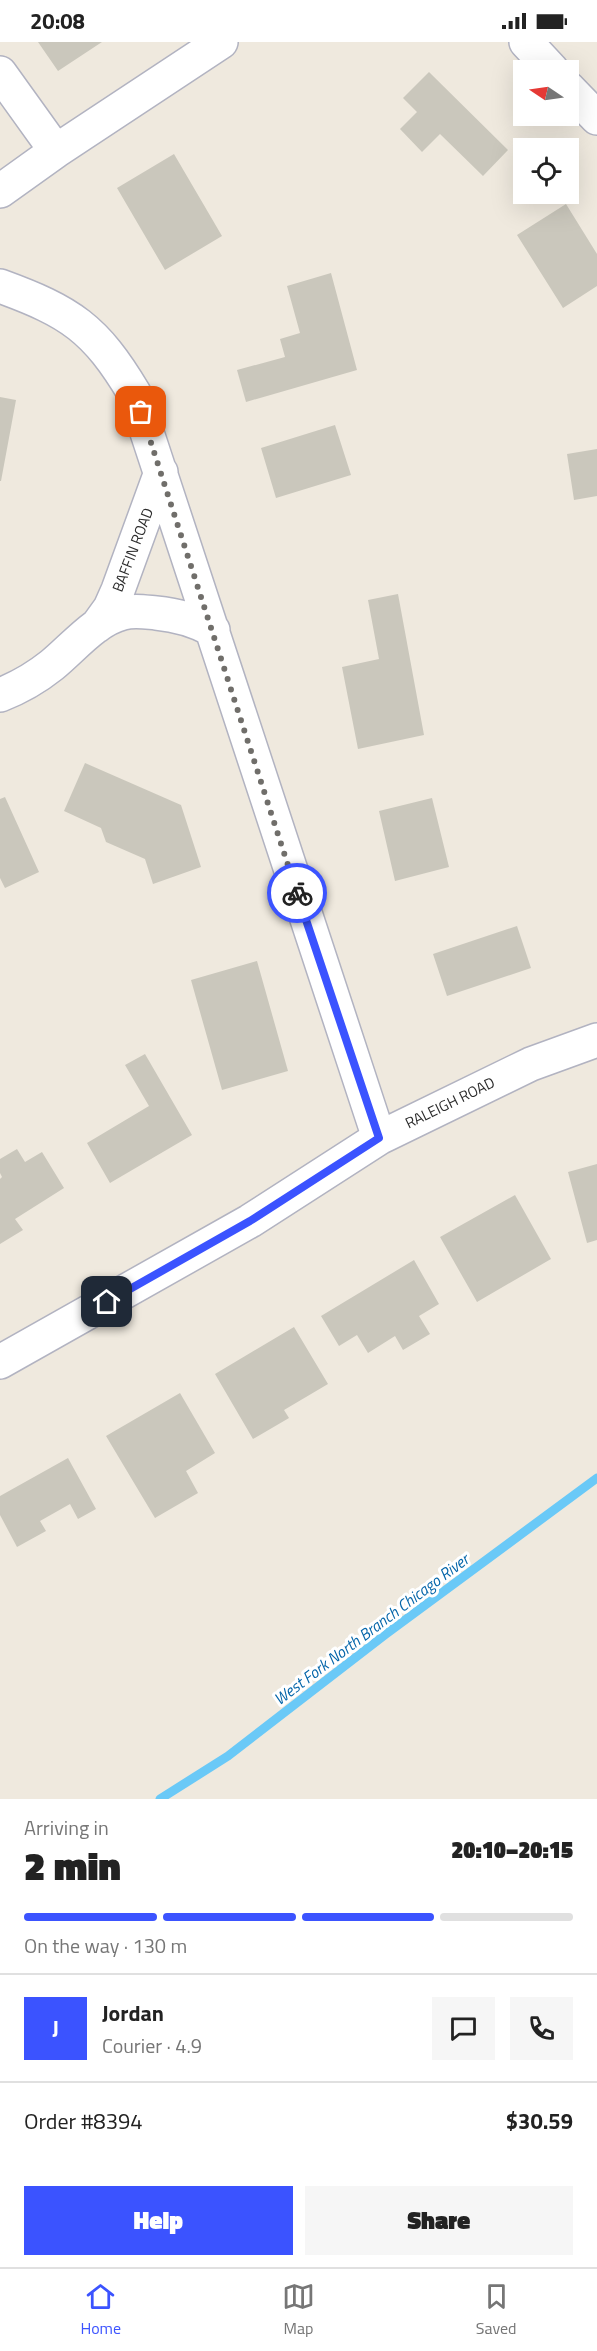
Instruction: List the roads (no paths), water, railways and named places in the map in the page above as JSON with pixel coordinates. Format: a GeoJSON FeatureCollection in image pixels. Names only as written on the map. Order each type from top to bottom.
{"type":"FeatureCollection","features":[{"type":"Feature","properties":{"kind":"street"},"geometry":{"type":"LineString","coordinates":[[0,191],[56,151],[221,42]]}},
{"type":"Feature","properties":{"kind":"street"},"geometry":{"type":"LineString","coordinates":[[526,42],[543,60]]}},
{"type":"Feature","properties":{"kind":"street"},"geometry":{"type":"LineString","coordinates":[[2,79],[56,151]]}},
{"type":"Feature","properties":{"kind":"street"},"geometry":{"type":"LineString","coordinates":[[579,99],[597,118]]}},
{"type":"Feature","properties":{"kind":"street"},"geometry":{"type":"LineString","coordinates":[[0,286],[56,309],[88,330],[113,358],[134,393],[379,1138]]}},
{"type":"Feature","properties":{"kind":"street","name":"BAFFIN ROAD"},"geometry":{"type":"LineString","coordinates":[[97,626],[110,608],[118,590],[161,472]]}},
{"type":"Feature","properties":{"kind":"street","name":"BAFFIN ROAD"},"geometry":{"type":"LineString","coordinates":[[0,694],[16,688],[50,666],[97,626],[122,613],[134,611],[170,614],[195,620],[213,630]]}},
{"type":"Feature","properties":{"kind":"street","name":"RALEIGH ROAD"},"geometry":{"type":"LineString","coordinates":[[0,1362],[250,1221],[379,1138],[531,1064],[597,1040]]}},
{"type":"Feature","properties":{"kind":"waterway","name":"West Fork North Branch Chicago River"},"geometry":{"type":"LineString","coordinates":[[160,1799],[228,1756],[386,1634],[597,1478]]}}]}
